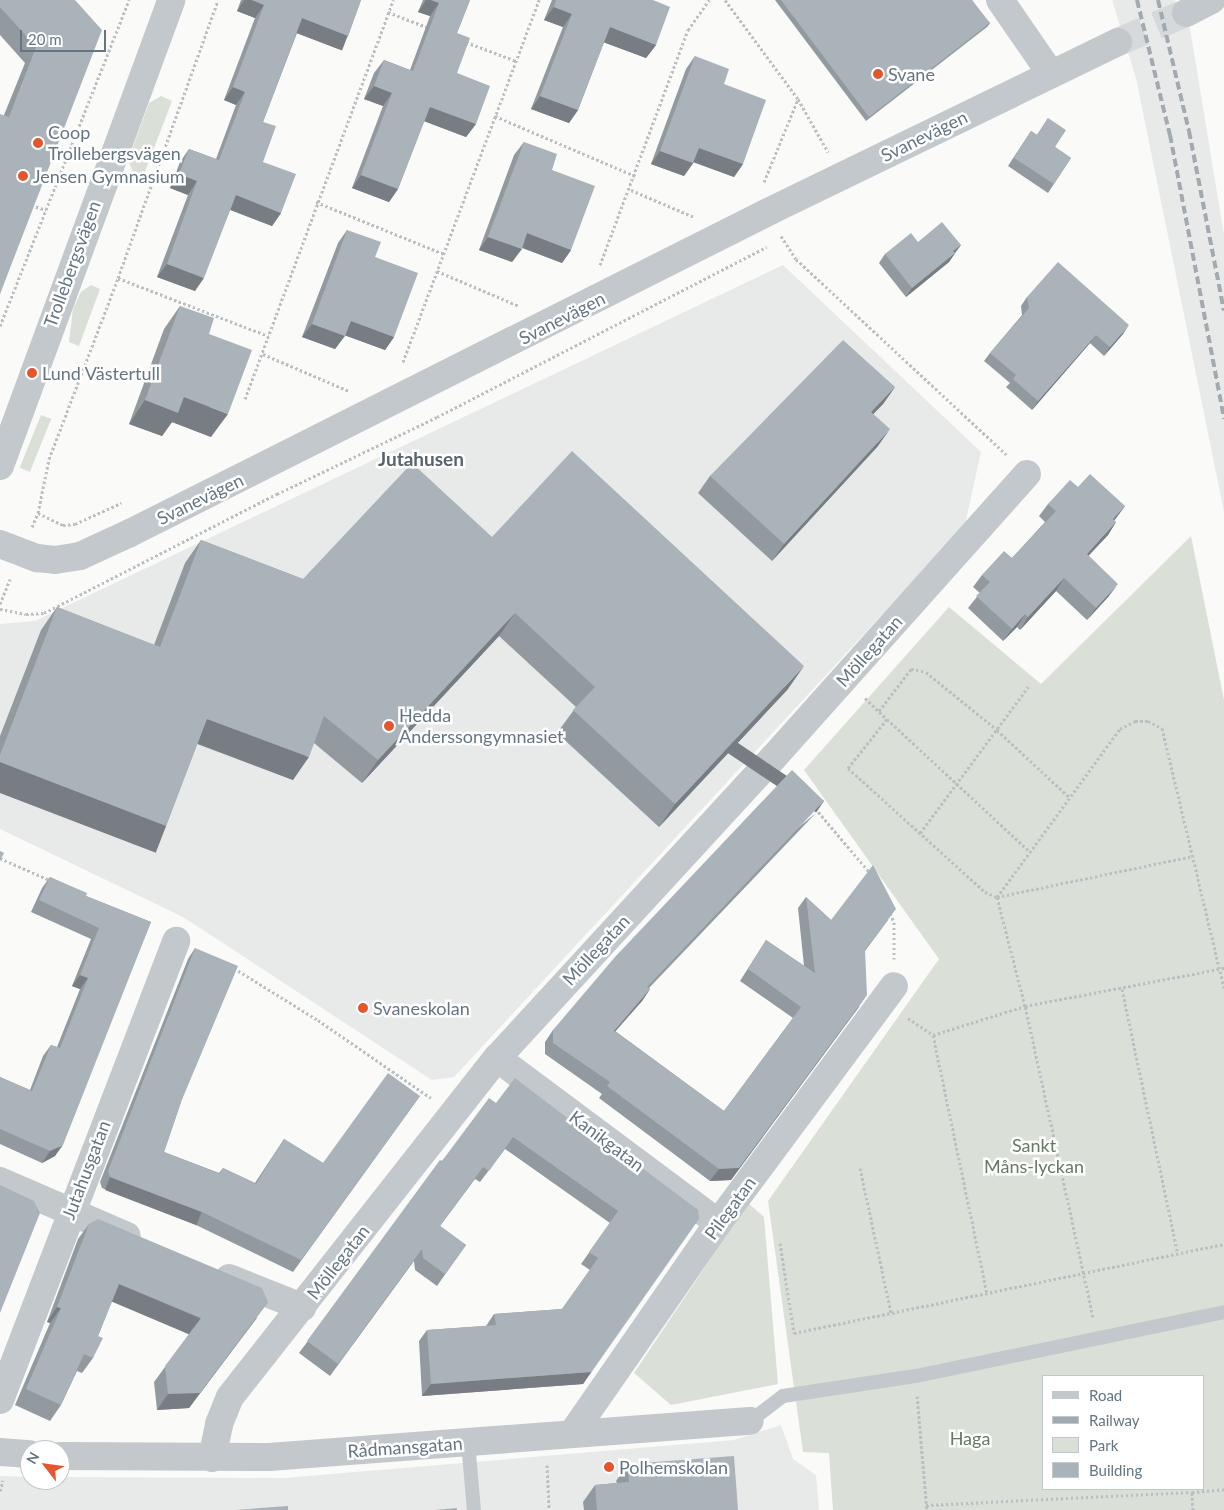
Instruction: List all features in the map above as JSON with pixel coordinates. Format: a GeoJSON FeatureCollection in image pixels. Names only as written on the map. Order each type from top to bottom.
{"type":"FeatureCollection","features":[{"type":"Feature","properties":{"kind":"street"},"geometry":{"type":"LineString","coordinates":[[1000,0],[1051,74]]}},
{"type":"Feature","properties":{"kind":"street"},"geometry":{"type":"LineString","coordinates":[[1186,12],[1212,0]]}},
{"type":"Feature","properties":{"kind":"street","name":"Trollebergsvägen"},"geometry":{"type":"LineString","coordinates":[[0,466],[169,2]]}},
{"type":"Feature","properties":{"kind":"street","name":"Svanevägen"},"geometry":{"type":"LineString","coordinates":[[10,548],[55,560],[80,556],[540,329],[770,211],[1118,42]]}},
{"type":"Feature","properties":{"kind":"street","name":"Möllegatan"},"geometry":{"type":"LineString","coordinates":[[212,1458],[219,1424],[230,1397],[497,1058],[844,678],[1027,474]]}},
{"type":"Feature","properties":{"kind":"street","name":"Jutahusgatan"},"geometry":{"type":"LineString","coordinates":[[0,1400],[69,1212],[176,941]]}},
{"type":"Feature","properties":{"kind":"street","name":"Pilegatan"},"geometry":{"type":"LineString","coordinates":[[559,1435],[894,986]]}},
{"type":"Feature","properties":{"kind":"street","name":"Kanikgatan"},"geometry":{"type":"LineString","coordinates":[[497,1058],[718,1223]]}},
{"type":"Feature","properties":{"kind":"street"},"geometry":{"type":"LineString","coordinates":[[0,1181],[150,1245]]}},
{"type":"Feature","properties":{"kind":"street"},"geometry":{"type":"LineString","coordinates":[[204,1267],[302,1307]]}},
{"type":"Feature","properties":{"kind":"street","name":"Rådmansgatan"},"geometry":{"type":"LineString","coordinates":[[70,1456],[212,1458],[468,1442],[750,1421]]}},
{"type":"Feature","properties":{"kind":"street"},"geometry":{"type":"LineString","coordinates":[[0,1452],[20,1453]]}},
{"type":"Feature","properties":{"kind":"lane"},"geometry":{"type":"LineString","coordinates":[[750,1421],[782,1396],[916,1376],[1098,1340],[1224,1312]]}},
{"type":"Feature","properties":{"kind":"lane"},"geometry":{"type":"LineString","coordinates":[[468,1442],[474,1510]]}},
{"type":"Feature","properties":{"kind":"path"},"geometry":{"type":"LineString","coordinates":[[0,326],[129,0]]}},
{"type":"Feature","properties":{"kind":"path"},"geometry":{"type":"LineString","coordinates":[[0,604],[10,548],[38,513],[49,459],[118,278],[218,0]]}},
{"type":"Feature","properties":{"kind":"path"},"geometry":{"type":"LineString","coordinates":[[245,399],[392,0]]}},
{"type":"Feature","properties":{"kind":"path"},"geometry":{"type":"LineString","coordinates":[[403,365],[539,0]]}},
{"type":"Feature","properties":{"kind":"path"},"geometry":{"type":"LineString","coordinates":[[600,267],[636,176],[688,30],[709,0]]}},
{"type":"Feature","properties":{"kind":"path"},"geometry":{"type":"LineString","coordinates":[[725,0],[798,99],[842,177]]}},
{"type":"Feature","properties":{"kind":"path"},"geometry":{"type":"LineString","coordinates":[[388,12],[434,30]]}},
{"type":"Feature","properties":{"kind":"path"},"geometry":{"type":"LineString","coordinates":[[461,40],[516,62]]}},
{"type":"Feature","properties":{"kind":"path"},"geometry":{"type":"LineString","coordinates":[[798,99],[762,188],[770,211],[796,259],[1027,474]]}},
{"type":"Feature","properties":{"kind":"path"},"geometry":{"type":"LineString","coordinates":[[495,116],[636,176]]}},
{"type":"Feature","properties":{"kind":"path"},"geometry":{"type":"LineString","coordinates":[[630,190],[694,217],[716,238]]}},
{"type":"Feature","properties":{"kind":"path"},"geometry":{"type":"LineString","coordinates":[[316,202],[444,254]]}},
{"type":"Feature","properties":{"kind":"path"},"geometry":{"type":"LineString","coordinates":[[29,204],[46,210]]}},
{"type":"Feature","properties":{"kind":"path"},"geometry":{"type":"LineString","coordinates":[[438,271],[519,305],[540,329]]}},
{"type":"Feature","properties":{"kind":"path"},"geometry":{"type":"LineString","coordinates":[[118,278],[268,336]]}},
{"type":"Feature","properties":{"kind":"path"},"geometry":{"type":"LineString","coordinates":[[263,354],[348,389],[365,416]]}},
{"type":"Feature","properties":{"kind":"path"},"geometry":{"type":"LineString","coordinates":[[879,711],[911,669],[926,672],[997,730],[1069,797]]}},
{"type":"Feature","properties":{"kind":"path"},"geometry":{"type":"LineString","coordinates":[[844,678],[1029,851]]}},
{"type":"Feature","properties":{"kind":"path"},"geometry":{"type":"LineString","coordinates":[[920,833],[1028,687]]}},
{"type":"Feature","properties":{"kind":"path"},"geometry":{"type":"LineString","coordinates":[[887,719],[848,768],[985,892],[997,897],[1194,856]]}},
{"type":"Feature","properties":{"kind":"path"},"geometry":{"type":"LineString","coordinates":[[1098,1340],[1025,1006],[997,897],[1120,729],[1134,721],[1148,721],[1162,728],[1222,968],[1224,988]]}},
{"type":"Feature","properties":{"kind":"path"},"geometry":{"type":"LineString","coordinates":[[812,803],[874,880]]}},
{"type":"Feature","properties":{"kind":"path"},"geometry":{"type":"LineString","coordinates":[[0,858],[58,884]]}},
{"type":"Feature","properties":{"kind":"path"},"geometry":{"type":"LineString","coordinates":[[886,905],[894,922],[894,986]]}},
{"type":"Feature","properties":{"kind":"path"},"geometry":{"type":"LineString","coordinates":[[230,966],[318,1020],[453,1113]]}},
{"type":"Feature","properties":{"kind":"path"},"geometry":{"type":"LineString","coordinates":[[933,1035],[1025,1006],[1122,989],[1222,968]]}},
{"type":"Feature","properties":{"kind":"path"},"geometry":{"type":"LineString","coordinates":[[1122,989],[1178,1254]]}},
{"type":"Feature","properties":{"kind":"path"},"geometry":{"type":"LineString","coordinates":[[908,1018],[933,1035],[987,1294]]}},
{"type":"Feature","properties":{"kind":"path"},"geometry":{"type":"LineString","coordinates":[[860,1168],[891,1313]]}},
{"type":"Feature","properties":{"kind":"path"},"geometry":{"type":"LineString","coordinates":[[780,1243],[794,1333],[1224,1244]]}},
{"type":"Feature","properties":{"kind":"path"},"geometry":{"type":"LineString","coordinates":[[916,1376],[927,1510]]}},
{"type":"Feature","properties":{"kind":"path"},"geometry":{"type":"LineString","coordinates":[[550,1510],[559,1435]]}},
{"type":"Feature","properties":{"kind":"path"},"geometry":{"type":"LineString","coordinates":[[926,1505],[1224,1489]]}},
{"type":"Feature","properties":{"kind":"path"},"geometry":{"type":"LineString","coordinates":[[1192,1492],[1193,1510]]}},
{"type":"Feature","properties":{"kind":"shaded area"},"geometry":{"type":"Polygon","coordinates":[[[1112,0],[1175,0],[1189,22],[1224,235],[1224,512],[1136,78],[1112,0]]]}},
{"type":"Feature","properties":{"kind":"shaded area","name":"Hedda Anderssongymnasiet"},"geometry":{"type":"Polygon","coordinates":[[[783,265],[981,452],[965,525],[454,1077],[432,1080],[183,917],[0,829],[0,624],[35,621],[783,265]]]}},
{"type":"Feature","properties":{"kind":"shaded area","name":"Polhemskolan"},"geometry":{"type":"Polygon","coordinates":[[[781,1425],[793,1459],[816,1475],[819,1510],[0,1510],[0,1476],[20,1477],[20,1490],[70,1490],[70,1477],[284,1478],[734,1440],[781,1425]]]}},
{"type":"Feature","properties":{"kind":"green space"},"geometry":{"type":"Polygon","coordinates":[[[161,96],[172,101],[143,177],[133,172],[128,160],[149,103],[161,96]]]}},
{"type":"Feature","properties":{"kind":"green space"},"geometry":{"type":"Polygon","coordinates":[[[91,285],[100,289],[79,346],[69,342],[73,309],[81,292],[91,285]]]}},
{"type":"Feature","properties":{"kind":"green space"},"geometry":{"type":"Polygon","coordinates":[[[41,415],[51,419],[30,472],[20,468],[41,415]]]}},
{"type":"Feature","properties":{"kind":"green space","name":"Sankt Måns-lyckan"},"geometry":{"type":"Polygon","coordinates":[[[1191,536],[1224,700],[1224,1510],[833,1510],[829,1453],[803,1452],[768,1201],[939,959],[804,770],[949,607],[1041,684],[1191,536]]]}},
{"type":"Feature","properties":{"kind":"green space"},"geometry":{"type":"Polygon","coordinates":[[[748,1203],[764,1217],[778,1384],[671,1405],[634,1373],[748,1203]]]}},
{"type":"Feature","properties":{"kind":"building"},"geometry":{"type":"Polygon","coordinates":[[[0,0],[75,0],[102,30],[0,294],[0,114],[9,117],[36,47],[0,7],[0,0]]]}},
{"type":"Feature","properties":{"kind":"building"},"geometry":{"type":"Polygon","coordinates":[[[252,0],[361,0],[348,36],[302,18],[263,122],[276,126],[263,162],[296,174],[281,213],[236,195],[204,278],[167,264],[197,181],[179,174],[189,149],[219,160],[245,92],[233,87],[264,5],[252,0]]]}},
{"type":"Feature","properties":{"kind":"building"},"geometry":{"type":"Polygon","coordinates":[[[431,0],[470,0],[457,33],[470,38],[457,73],[490,86],[476,124],[430,107],[398,189],[361,175],[392,93],[374,86],[384,60],[413,71],[439,3],[431,0]]]}},
{"type":"Feature","properties":{"kind":"building"},"geometry":{"type":"Polygon","coordinates":[[[556,0],[653,0],[670,7],[656,45],[610,27],[578,110],[540,96],[572,14],[554,7],[556,0]]]}},
{"type":"Feature","properties":{"kind":"building","name":"Svane"},"geometry":{"type":"Polygon","coordinates":[[[781,0],[972,0],[990,23],[869,117],[781,0]]]}},
{"type":"Feature","properties":{"kind":"building"},"geometry":{"type":"Polygon","coordinates":[[[695,56],[729,69],[724,84],[766,100],[743,164],[699,148],[693,163],[660,151],[695,56]]]}},
{"type":"Feature","properties":{"kind":"building"},"geometry":{"type":"Polygon","coordinates":[[[1048,118],[1066,130],[1055,147],[1071,158],[1054,184],[1014,158],[1031,131],[1037,135],[1048,118]]]}},
{"type":"Feature","properties":{"kind":"building"},"geometry":{"type":"Polygon","coordinates":[[[524,142],[557,154],[552,170],[595,186],[571,250],[527,233],[522,249],[488,237],[524,142]]]}},
{"type":"Feature","properties":{"kind":"building"},"geometry":{"type":"Polygon","coordinates":[[[942,222],[961,245],[953,251],[955,253],[912,288],[885,254],[911,233],[918,242],[942,222]]]}},
{"type":"Feature","properties":{"kind":"building"},"geometry":{"type":"Polygon","coordinates":[[[347,230],[381,242],[375,257],[418,273],[394,337],[351,321],[345,336],[312,324],[347,230]]]}},
{"type":"Feature","properties":{"kind":"building"},"geometry":{"type":"Polygon","coordinates":[[[1058,262],[1129,325],[1110,347],[1096,335],[1038,401],[1013,379],[1016,375],[990,353],[1029,308],[1027,297],[1058,262]]]}},
{"type":"Feature","properties":{"kind":"building"},"geometry":{"type":"Polygon","coordinates":[[[180,306],[214,318],[209,334],[252,350],[228,414],[184,397],[178,413],[145,400],[180,306]]]}},
{"type":"Feature","properties":{"kind":"building"},"geometry":{"type":"Polygon","coordinates":[[[843,340],[895,387],[871,412],[890,429],[784,544],[710,476],[843,340]]]}},
{"type":"Feature","properties":{"kind":"building"},"geometry":{"type":"Polygon","coordinates":[[[572,451],[804,666],[675,804],[573,710],[595,687],[515,613],[378,760],[324,716],[309,757],[207,719],[166,826],[0,762],[0,755],[57,607],[160,647],[201,540],[303,579],[412,463],[492,537],[572,451]]]}},
{"type":"Feature","properties":{"kind":"building"},"geometry":{"type":"Polygon","coordinates":[[[1090,474],[1125,506],[1113,519],[1116,522],[1087,554],[1118,584],[1096,608],[1064,578],[1028,617],[1025,614],[1012,629],[976,596],[990,582],[982,575],[1004,551],[1012,558],[1056,511],[1048,504],[1070,480],[1078,487],[1090,474]]]}},
{"type":"Feature","properties":{"kind":"building"},"geometry":{"type":"Polygon","coordinates":[[[792,770],[824,801],[647,987],[650,989],[614,1031],[724,1111],[801,1007],[748,969],[766,940],[815,973],[806,897],[831,920],[873,865],[896,909],[865,950],[867,995],[739,1168],[719,1169],[607,1086],[610,1082],[553,1043],[553,1030],[615,957],[792,770]]]}},
{"type":"Feature","properties":{"kind":"building"},"geometry":{"type":"Polygon","coordinates":[[[0,851],[4,853],[0,861],[0,851]]]}},
{"type":"Feature","properties":{"kind":"building"},"geometry":{"type":"Polygon","coordinates":[[[50,877],[87,893],[86,896],[151,922],[63,1145],[50,1151],[0,1129],[0,1077],[32,1091],[51,1045],[60,1048],[88,978],[80,975],[99,928],[39,900],[50,877]]]}},
{"type":"Feature","properties":{"kind":"building"},"geometry":{"type":"Polygon","coordinates":[[[195,948],[238,966],[181,1102],[164,1152],[220,1174],[223,1168],[256,1184],[284,1139],[323,1163],[388,1073],[420,1096],[301,1260],[202,1212],[110,1177],[108,1171],[195,948]]]}},
{"type":"Feature","properties":{"kind":"building"},"geometry":{"type":"Polygon","coordinates":[[[515,1078],[574,1123],[577,1119],[698,1210],[699,1219],[591,1372],[431,1384],[427,1330],[496,1325],[494,1314],[562,1309],[598,1258],[589,1252],[618,1211],[513,1137],[489,1171],[483,1167],[440,1226],[466,1245],[445,1274],[423,1258],[422,1249],[338,1364],[307,1341],[440,1160],[442,1161],[489,1098],[496,1103],[515,1078]]]}},
{"type":"Feature","properties":{"kind":"building"},"geometry":{"type":"Polygon","coordinates":[[[0,1185],[34,1201],[40,1213],[0,1313],[0,1185]]]}},
{"type":"Feature","properties":{"kind":"building"},"geometry":{"type":"Polygon","coordinates":[[[98,1219],[262,1288],[268,1302],[200,1393],[168,1394],[165,1366],[201,1318],[119,1284],[98,1336],[103,1338],[93,1358],[84,1354],[61,1405],[26,1389],[61,1308],[57,1307],[89,1224],[98,1219]]]}},
{"type":"Feature","properties":{"kind":"building"},"geometry":{"type":"Polygon","coordinates":[[[734,1456],[738,1510],[597,1510],[595,1485],[629,1482],[628,1464],[734,1456]]]}},
{"type":"Feature","properties":{"kind":"building"},"geometry":{"type":"Polygon","coordinates":[[[288,1506],[288,1510],[235,1510],[288,1506]]]}},
{"type":"Feature","properties":{"kind":"building"},"geometry":{"type":"Polygon","coordinates":[[[457,1508],[457,1510],[434,1510],[457,1508]]]}},
{"type":"Feature","properties":{"kind":"tunnel"},"geometry":{"type":"LineString","coordinates":[[1118,42],[1186,13]]}},
{"type":"Feature","properties":{"kind":"railway"},"geometry":{"type":"LineString","coordinates":[[1137,0],[1170,135],[1224,419]]}},
{"type":"Feature","properties":{"kind":"railway"},"geometry":{"type":"LineString","coordinates":[[1158,0],[1189,131],[1224,311]]}},
{"type":"Feature","properties":{"kind":"place","name":"Svane"},"geometry":{"type":"Point","coordinates":[878,74]}},
{"type":"Feature","properties":{"kind":"place","name":"Coop Trollebergsvägen"},"geometry":{"type":"Point","coordinates":[38,143]}},
{"type":"Feature","properties":{"kind":"place","name":"Jensen Gymnasium"},"geometry":{"type":"Point","coordinates":[23,176]}},
{"type":"Feature","properties":{"kind":"place","name":"Lund Västertull"},"geometry":{"type":"Point","coordinates":[32,373]}},
{"type":"Feature","properties":{"kind":"place","name":"Hedda Anderssongymnasiet"},"geometry":{"type":"Point","coordinates":[389,726]}},
{"type":"Feature","properties":{"kind":"place","name":"Svaneskolan"},"geometry":{"type":"Point","coordinates":[363,1008]}},
{"type":"Feature","properties":{"kind":"place","name":"Polhemskolan"},"geometry":{"type":"Point","coordinates":[609,1467]}},
{"type":"Feature","properties":{"kind":"district","name":"Jutahusen"},"geometry":{"type":"Point","coordinates":[421,459]}},
{"type":"Feature","properties":{"kind":"park label","name":"Haga"},"geometry":{"type":"Point","coordinates":[970,1438]}}]}
